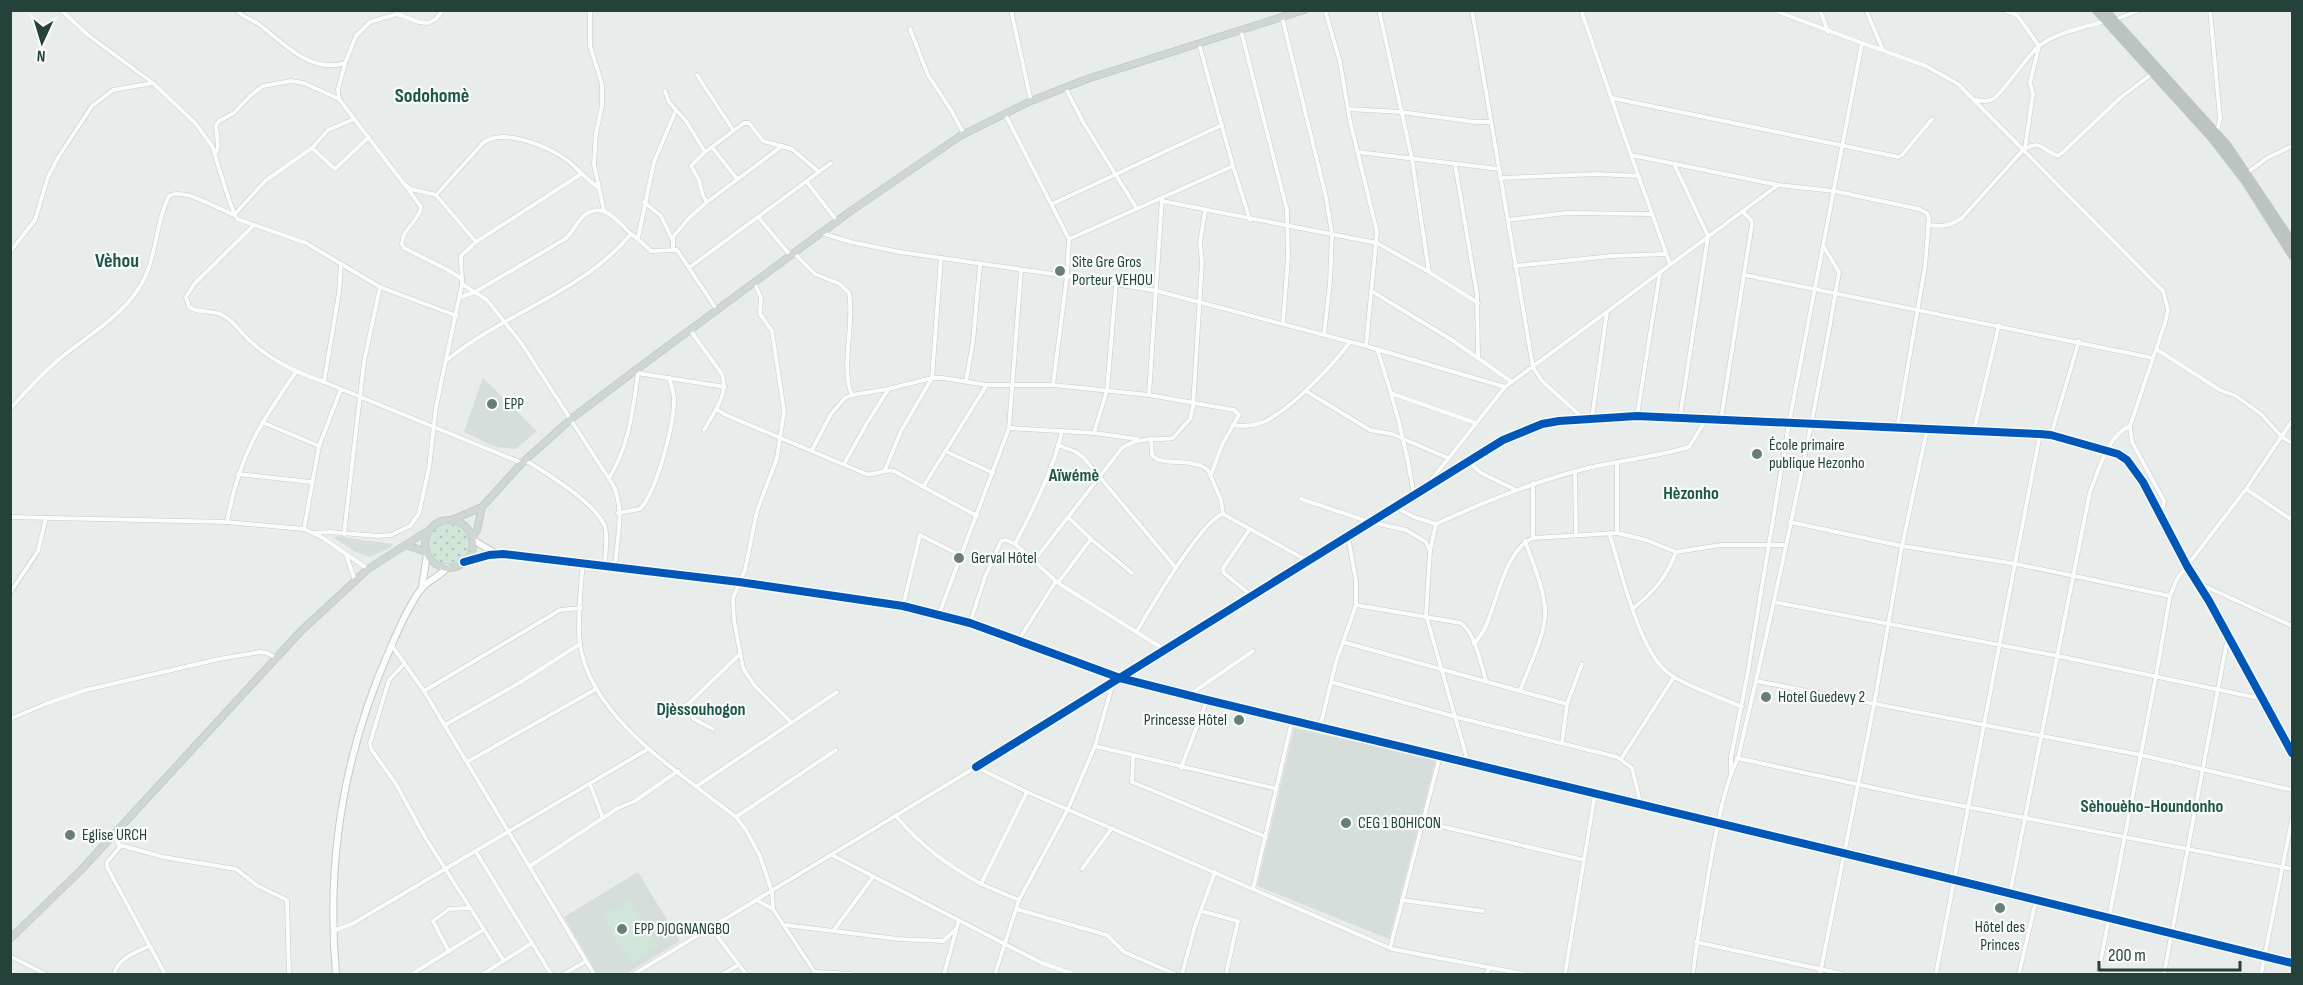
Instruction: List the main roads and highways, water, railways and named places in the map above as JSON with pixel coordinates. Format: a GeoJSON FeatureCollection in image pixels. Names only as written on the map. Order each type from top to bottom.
{"type":"FeatureCollection","features":[{"type":"Feature","properties":{"kind":"highway"},"geometry":{"type":"LineString","coordinates":[[2096,10],[2109,20],[2215,136],[2246,173],[2292,242]]}},
{"type":"Feature","properties":{"kind":"highway"},"geometry":{"type":"LineString","coordinates":[[2105,10],[2109,20],[2153,73],[2215,136],[2292,255]]}},
{"type":"Feature","properties":{"kind":"main road"},"geometry":{"type":"LineString","coordinates":[[452,520],[482,507],[524,462],[572,419],[690,330],[837,221],[964,134],[1031,100],[1065,87],[1133,63],[1304,10]]}},
{"type":"Feature","properties":{"kind":"main road"},"geometry":{"type":"LineString","coordinates":[[472,539],[477,531],[482,507]]}},
{"type":"Feature","properties":{"kind":"main road"},"geometry":{"type":"LineString","coordinates":[[10,939],[81,870],[276,658],[368,569],[443,520],[461,523],[468,529],[472,539],[472,550],[464,562],[447,567],[432,561],[427,553],[425,541],[429,530]]}},
{"type":"Feature","properties":{"kind":"main road"},"geometry":{"type":"LineString","coordinates":[[406,545],[427,553]]}},
{"type":"Feature","properties":{"kind":"place","name":"Site Gre Gros Porteur VEHOU"},"geometry":{"type":"Point","coordinates":[1060,271]}},
{"type":"Feature","properties":{"kind":"place","name":"EPP"},"geometry":{"type":"Point","coordinates":[492,404]}},
{"type":"Feature","properties":{"kind":"place","name":"École primaire publique Hezonho"},"geometry":{"type":"Point","coordinates":[1757,454]}},
{"type":"Feature","properties":{"kind":"place","name":"Gerval Hôtel"},"geometry":{"type":"Point","coordinates":[959,558]}},
{"type":"Feature","properties":{"kind":"place","name":"Hotel Guedevy 2"},"geometry":{"type":"Point","coordinates":[1766,697]}},
{"type":"Feature","properties":{"kind":"place","name":"Princesse Hôtel"},"geometry":{"type":"Point","coordinates":[1239,720]}},
{"type":"Feature","properties":{"kind":"place","name":"CEG 1 BOHICON"},"geometry":{"type":"Point","coordinates":[1346,823]}},
{"type":"Feature","properties":{"kind":"place","name":"Eglise URCH"},"geometry":{"type":"Point","coordinates":[70,835]}},
{"type":"Feature","properties":{"kind":"place","name":"Hôtel des Princes"},"geometry":{"type":"Point","coordinates":[2000,908]}},
{"type":"Feature","properties":{"kind":"place","name":"EPP DJOGNANGBO"},"geometry":{"type":"Point","coordinates":[622,929]}},
{"type":"Feature","properties":{"kind":"district","name":"Sodohomè"},"geometry":{"type":"Point","coordinates":[432,96]}},
{"type":"Feature","properties":{"kind":"district","name":"Vèhou"},"geometry":{"type":"Point","coordinates":[117,261]}},
{"type":"Feature","properties":{"kind":"district","name":"Aïwémè"},"geometry":{"type":"Point","coordinates":[1074,475]}},
{"type":"Feature","properties":{"kind":"district","name":"Hèzonho"},"geometry":{"type":"Point","coordinates":[1691,493]}},
{"type":"Feature","properties":{"kind":"district","name":"Djèssouhogon"},"geometry":{"type":"Point","coordinates":[701,709]}},
{"type":"Feature","properties":{"kind":"district","name":"Sèhouèho-Houndonho"},"geometry":{"type":"Point","coordinates":[2152,806]}}]}
